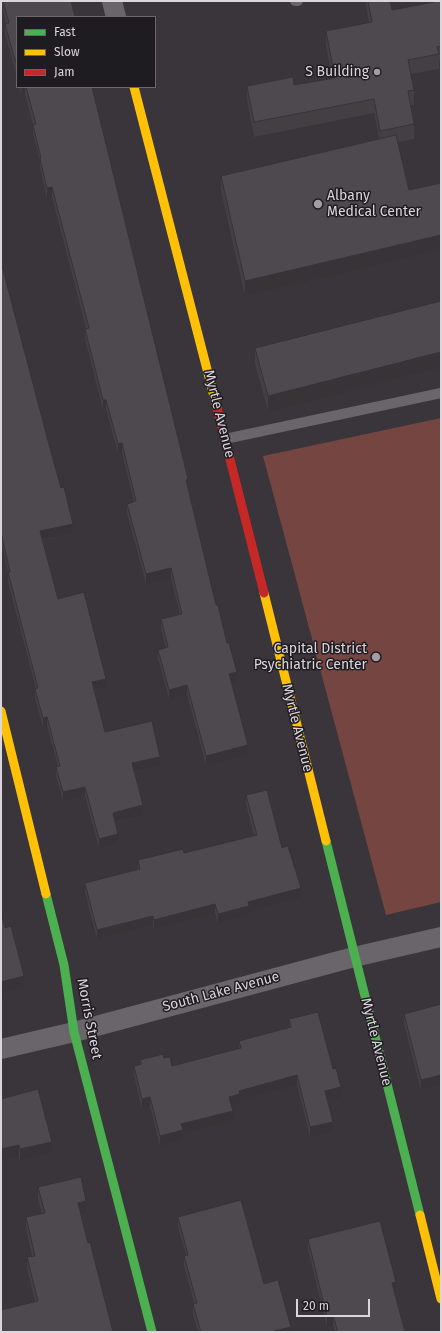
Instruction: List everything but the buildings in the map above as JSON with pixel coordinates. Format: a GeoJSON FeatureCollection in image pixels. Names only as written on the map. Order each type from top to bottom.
{"type":"FeatureCollection","features":[{"type":"Feature","properties":{"kind":"street"},"geometry":{"type":"LineString","coordinates":[[112,1],[116,16]]}},
{"type":"Feature","properties":{"kind":"street","name":"Myrtle Avenue"},"geometry":{"type":"LineString","coordinates":[[134,88],[225,439],[441,1299]]}},
{"type":"Feature","properties":{"kind":"street","name":"Morris Street"},"geometry":{"type":"LineString","coordinates":[[1,711],[64,965],[74,1032],[152,1332]]}},
{"type":"Feature","properties":{"kind":"street","name":"South Lake Avenue"},"geometry":{"type":"LineString","coordinates":[[1,1049],[74,1032],[354,956],[441,936]]}},
{"type":"Feature","properties":{"kind":"lane"},"geometry":{"type":"LineString","coordinates":[[225,439],[441,393]]}},
{"type":"Feature","properties":{"kind":"shaded area","name":"Capital District Psychiatric Center"},"geometry":{"type":"Polygon","coordinates":[[[441,418],[441,902],[386,915],[263,456],[441,418]]]}},
{"type":"Feature","properties":{"kind":"traffic: fast"},"geometry":{"type":"LineString","coordinates":[[326,841],[420,1215]]}},
{"type":"Feature","properties":{"kind":"traffic: fast"},"geometry":{"type":"LineString","coordinates":[[46,894],[64,965],[74,1032],[152,1332]]}},
{"type":"Feature","properties":{"kind":"traffic: slow"},"geometry":{"type":"LineString","coordinates":[[134,88],[217,408]]}},
{"type":"Feature","properties":{"kind":"traffic: slow"},"geometry":{"type":"LineString","coordinates":[[264,593],[326,841]]}},
{"type":"Feature","properties":{"kind":"traffic: slow"},"geometry":{"type":"LineString","coordinates":[[1,711],[46,894]]}},
{"type":"Feature","properties":{"kind":"traffic: slow"},"geometry":{"type":"LineString","coordinates":[[420,1215],[441,1299]]}},
{"type":"Feature","properties":{"kind":"traffic: jam"},"geometry":{"type":"LineString","coordinates":[[217,408],[264,593]]}},
{"type":"Feature","properties":{"kind":"place","name":"S Building"},"geometry":{"type":"Point","coordinates":[377,72]}},
{"type":"Feature","properties":{"kind":"place","name":"Albany Medical Center"},"geometry":{"type":"Point","coordinates":[318,204]}},
{"type":"Feature","properties":{"kind":"place","name":"Capital District Psychiatric Center"},"geometry":{"type":"Point","coordinates":[376,657]}}]}
